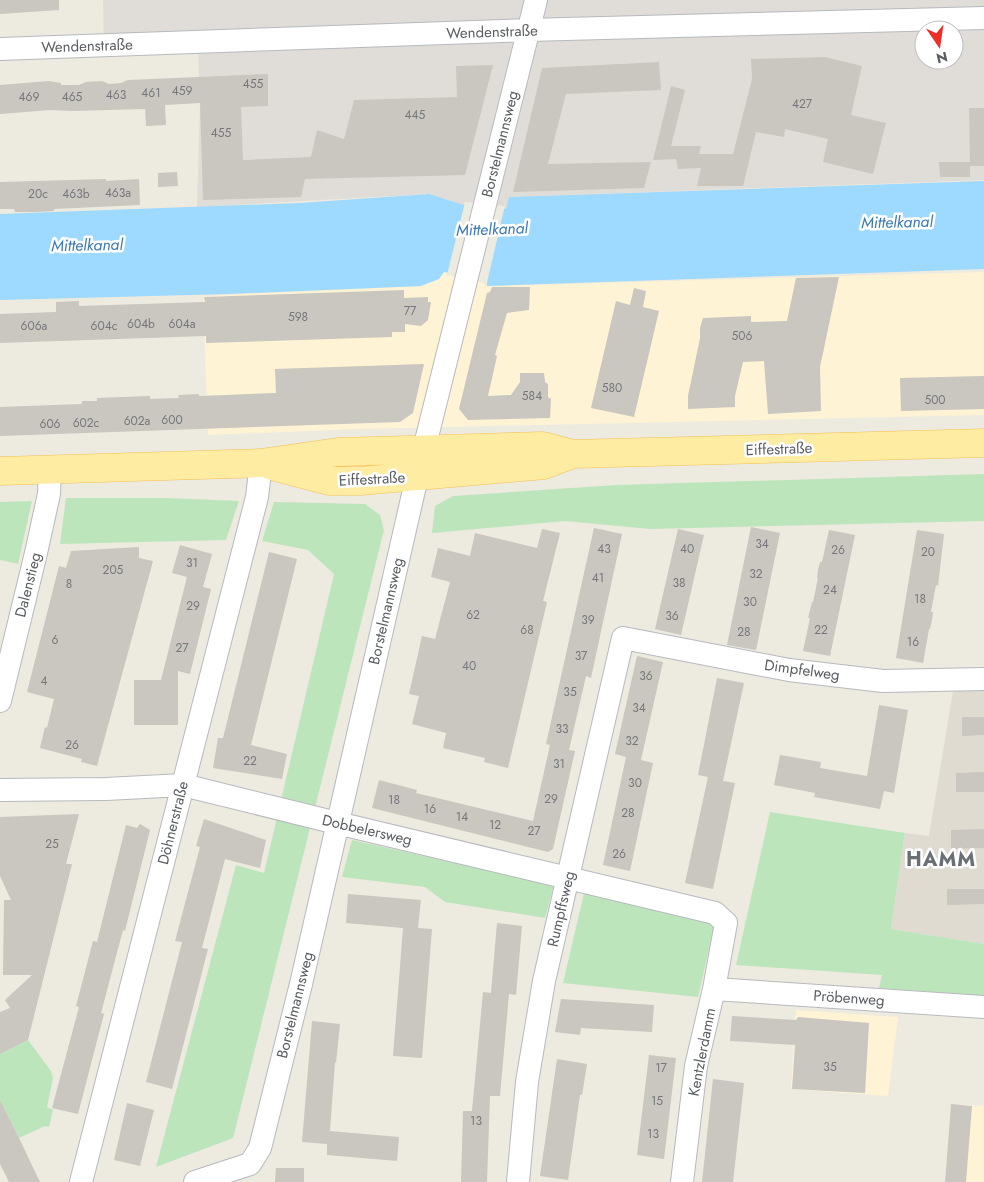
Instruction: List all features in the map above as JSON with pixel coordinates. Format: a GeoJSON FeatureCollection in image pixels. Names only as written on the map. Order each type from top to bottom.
{"type":"FeatureCollection","features":[{"type":"Feature","properties":{"kind":"main road","name":"Eiffestraße"},"geometry":{"type":"LineString","coordinates":[[0,471],[261,463],[338,452],[543,446],[573,454],[984,443]]}},
{"type":"Feature","properties":{"kind":"main road","name":"Eiffestraße"},"geometry":{"type":"LineString","coordinates":[[261,463],[329,481],[417,477],[544,465],[573,454]]}},
{"type":"Feature","properties":{"kind":"street","name":"Borstelmannsweg"},"geometry":{"type":"LineString","coordinates":[[195,1182],[250,1164],[260,1148],[299,992],[417,477],[536,0]]}},
{"type":"Feature","properties":{"kind":"street","name":"Wendenstraße"},"geometry":{"type":"LineString","coordinates":[[0,49],[16,50],[528,30],[984,18]]}},
{"type":"Feature","properties":{"kind":"street","name":"Döhnerstraße"},"geometry":{"type":"LineString","coordinates":[[81,1182],[257,497],[261,463]]}},
{"type":"Feature","properties":{"kind":"street","name":"Dalenstieg"},"geometry":{"type":"LineString","coordinates":[[0,701],[49,494],[50,469]]}},
{"type":"Feature","properties":{"kind":"street","name":"Dimpfelweg"},"geometry":{"type":"LineString","coordinates":[[623,638],[783,669],[883,681],[984,679]]}},
{"type":"Feature","properties":{"kind":"street","name":"Rumpffsweg"},"geometry":{"type":"LineString","coordinates":[[518,1182],[521,1133],[529,1070],[544,981],[623,638]]}},
{"type":"Feature","properties":{"kind":"street","name":"Dobbelersweg"},"geometry":{"type":"LineString","coordinates":[[0,790],[106,789],[183,785],[715,913],[726,923]]}},
{"type":"Feature","properties":{"kind":"street","name":"Kentzlerdamm"},"geometry":{"type":"LineString","coordinates":[[682,1182],[696,1066],[714,989],[726,923]]}},
{"type":"Feature","properties":{"kind":"street","name":"Pröbenweg"},"geometry":{"type":"LineString","coordinates":[[714,989],[984,1006]]}},
{"type":"Feature","properties":{"kind":"shaded area"},"geometry":{"type":"Polygon","coordinates":[[[103,0],[984,0],[984,180],[509,197],[506,209],[464,205],[429,194],[197,207],[200,104],[198,44],[104,48],[103,0]]]}},
{"type":"Feature","properties":{"kind":"shaded area"},"geometry":{"type":"Polygon","coordinates":[[[444,272],[486,280],[488,286],[984,272],[984,415],[358,429],[208,435],[203,296],[421,286],[439,279],[444,272]]]}},
{"type":"Feature","properties":{"kind":"shaded area"},"geometry":{"type":"Polygon","coordinates":[[[984,690],[984,944],[891,929],[905,833],[929,836],[953,691],[984,690]]]}},
{"type":"Feature","properties":{"kind":"shaded area"},"geometry":{"type":"Polygon","coordinates":[[[796,1010],[898,1017],[888,1096],[791,1089],[796,1010]]]}},
{"type":"Feature","properties":{"kind":"shaded area"},"geometry":{"type":"Polygon","coordinates":[[[951,1104],[984,1106],[984,1182],[945,1182],[951,1104]]]}},
{"type":"Feature","properties":{"kind":"green space"},"geometry":{"type":"Polygon","coordinates":[[[984,474],[984,521],[650,529],[565,521],[432,533],[435,506],[453,496],[616,485],[984,474]]]}},
{"type":"Feature","properties":{"kind":"green space"},"geometry":{"type":"Polygon","coordinates":[[[66,498],[166,498],[239,501],[226,540],[60,544],[66,498]]]}},
{"type":"Feature","properties":{"kind":"green space"},"geometry":{"type":"Polygon","coordinates":[[[32,501],[18,564],[0,560],[0,502],[32,501]]]}},
{"type":"Feature","properties":{"kind":"green space"},"geometry":{"type":"Polygon","coordinates":[[[274,502],[365,504],[380,515],[384,530],[233,1138],[156,1167],[236,865],[264,873],[334,574],[308,550],[262,541],[274,502]]]}},
{"type":"Feature","properties":{"kind":"green space"},"geometry":{"type":"Polygon","coordinates":[[[770,812],[905,833],[891,929],[984,944],[984,996],[879,988],[882,975],[736,965],[770,812]]]}},
{"type":"Feature","properties":{"kind":"green space"},"geometry":{"type":"Polygon","coordinates":[[[352,840],[554,885],[545,918],[445,902],[425,887],[342,877],[352,840]]]}},
{"type":"Feature","properties":{"kind":"green space"},"geometry":{"type":"Polygon","coordinates":[[[585,889],[716,918],[698,997],[563,983],[585,889]]]}},
{"type":"Feature","properties":{"kind":"green space"},"geometry":{"type":"Polygon","coordinates":[[[28,1040],[51,1071],[53,1078],[47,1107],[53,1110],[49,1127],[45,1126],[19,1138],[0,1100],[0,1054],[28,1040]]]}},
{"type":"Feature","properties":{"kind":"water","name":"Mittelkanal"},"geometry":{"type":"Polygon","coordinates":[[[984,181],[984,269],[487,286],[486,280],[444,272],[439,279],[421,286],[228,294],[0,300],[0,214],[300,203],[429,194],[464,205],[506,209],[509,197],[984,181]]]}},
{"type":"Feature","properties":{"kind":"pier"},"geometry":{"type":"Polygon","coordinates":[[[506,201],[486,287],[484,283],[447,275],[465,202],[504,206],[506,201]]]}},
{"type":"Feature","properties":{"kind":"building"},"geometry":{"type":"Polygon","coordinates":[[[0,0],[59,0],[59,10],[0,14],[0,0]]]}},
{"type":"Feature","properties":{"kind":"building"},"geometry":{"type":"Polygon","coordinates":[[[825,57],[862,66],[851,115],[886,123],[873,174],[823,162],[828,139],[785,129],[784,137],[756,132],[743,186],[697,186],[701,168],[678,169],[676,159],[653,160],[671,86],[685,90],[671,146],[701,146],[699,154],[733,154],[752,79],[751,59],[825,57]]]}},
{"type":"Feature","properties":{"kind":"building"},"geometry":{"type":"Polygon","coordinates":[[[659,62],[661,90],[566,94],[548,164],[651,162],[644,188],[513,192],[542,68],[659,62]]]}},
{"type":"Feature","properties":{"kind":"building"},"geometry":{"type":"Polygon","coordinates":[[[493,65],[465,175],[305,179],[301,197],[203,200],[200,103],[165,105],[166,125],[146,126],[145,109],[50,110],[0,114],[0,85],[49,81],[61,83],[61,85],[79,85],[86,82],[102,81],[109,84],[128,80],[268,74],[268,106],[241,107],[243,160],[311,157],[317,130],[344,139],[354,100],[457,97],[456,66],[493,65]]]}},
{"type":"Feature","properties":{"kind":"building"},"geometry":{"type":"Polygon","coordinates":[[[969,108],[984,108],[984,166],[970,166],[969,108]]]}},
{"type":"Feature","properties":{"kind":"building"},"geometry":{"type":"Polygon","coordinates":[[[939,162],[970,162],[970,177],[940,177],[939,162]]]}},
{"type":"Feature","properties":{"kind":"building"},"geometry":{"type":"Polygon","coordinates":[[[177,172],[178,186],[158,187],[158,173],[177,172]]]}},
{"type":"Feature","properties":{"kind":"building"},"geometry":{"type":"Polygon","coordinates":[[[106,179],[106,181],[139,179],[140,205],[54,209],[54,211],[37,212],[15,212],[14,209],[0,209],[0,182],[106,179]]]}},
{"type":"Feature","properties":{"kind":"building"},"geometry":{"type":"Polygon","coordinates":[[[839,277],[820,367],[821,411],[768,414],[764,361],[743,362],[735,396],[735,407],[688,409],[688,396],[703,318],[751,316],[751,322],[787,321],[796,278],[839,277]]]}},
{"type":"Feature","properties":{"kind":"building"},"geometry":{"type":"Polygon","coordinates":[[[492,287],[530,287],[529,310],[507,313],[495,355],[497,356],[488,396],[511,395],[520,382],[520,373],[544,373],[545,382],[548,384],[548,397],[551,399],[550,418],[468,420],[459,409],[487,293],[490,292],[492,287]]]}},
{"type":"Feature","properties":{"kind":"building"},"geometry":{"type":"Polygon","coordinates":[[[634,288],[646,291],[643,307],[659,311],[634,417],[591,408],[616,301],[630,305],[634,288]]]}},
{"type":"Feature","properties":{"kind":"building"},"geometry":{"type":"Polygon","coordinates":[[[404,290],[404,298],[428,297],[428,302],[431,302],[428,320],[421,326],[405,324],[405,332],[392,332],[392,337],[206,343],[206,336],[0,343],[0,314],[56,312],[56,302],[79,301],[79,306],[205,302],[204,297],[404,290]]]}},
{"type":"Feature","properties":{"kind":"building"},"geometry":{"type":"Polygon","coordinates":[[[424,364],[413,413],[400,422],[0,436],[0,407],[82,404],[82,401],[97,401],[97,398],[150,396],[150,399],[179,398],[178,395],[199,394],[199,396],[276,393],[275,369],[424,364]]]}},
{"type":"Feature","properties":{"kind":"building"},"geometry":{"type":"Polygon","coordinates":[[[984,376],[984,409],[901,411],[900,378],[984,376]]]}},
{"type":"Feature","properties":{"kind":"building"},"geometry":{"type":"Polygon","coordinates":[[[751,527],[780,533],[756,650],[727,645],[751,527]]]}},
{"type":"Feature","properties":{"kind":"building"},"geometry":{"type":"Polygon","coordinates":[[[594,528],[622,534],[591,678],[586,676],[569,750],[575,751],[553,849],[548,852],[372,808],[379,780],[417,790],[416,793],[533,821],[550,745],[546,744],[594,528]]]}},
{"type":"Feature","properties":{"kind":"building"},"geometry":{"type":"Polygon","coordinates":[[[542,529],[560,533],[543,601],[547,602],[508,768],[484,762],[485,758],[443,748],[446,733],[412,724],[419,696],[409,694],[422,636],[435,639],[450,582],[431,577],[438,548],[470,556],[475,533],[537,548],[542,529]]]}},
{"type":"Feature","properties":{"kind":"building"},"geometry":{"type":"Polygon","coordinates":[[[678,529],[704,535],[681,635],[655,629],[678,529]]]}},
{"type":"Feature","properties":{"kind":"building"},"geometry":{"type":"Polygon","coordinates":[[[829,530],[855,535],[830,656],[803,651],[818,570],[820,562],[822,562],[829,530]]]}},
{"type":"Feature","properties":{"kind":"building"},"geometry":{"type":"Polygon","coordinates":[[[917,530],[944,534],[938,586],[936,585],[931,612],[933,612],[932,620],[923,663],[896,658],[917,530]]]}},
{"type":"Feature","properties":{"kind":"building"},"geometry":{"type":"Polygon","coordinates":[[[180,545],[212,554],[203,587],[211,589],[190,674],[178,671],[178,725],[134,725],[134,680],[161,680],[187,577],[172,573],[180,545]]]}},
{"type":"Feature","properties":{"kind":"building"},"geometry":{"type":"Polygon","coordinates":[[[139,547],[139,558],[153,561],[97,766],[81,762],[82,759],[40,748],[54,699],[27,692],[59,566],[66,568],[71,551],[139,547]]]}},
{"type":"Feature","properties":{"kind":"building"},"geometry":{"type":"Polygon","coordinates":[[[269,552],[297,559],[251,745],[287,754],[282,779],[213,768],[218,738],[223,738],[269,552]]]}},
{"type":"Feature","properties":{"kind":"building"},"geometry":{"type":"Polygon","coordinates":[[[637,656],[663,662],[641,760],[653,763],[630,871],[603,865],[626,757],[615,754],[637,656]]]}},
{"type":"Feature","properties":{"kind":"building"},"geometry":{"type":"Polygon","coordinates":[[[717,678],[744,683],[723,781],[735,783],[713,889],[685,883],[708,777],[698,775],[717,678]]]}},
{"type":"Feature","properties":{"kind":"building"},"geometry":{"type":"Polygon","coordinates":[[[879,705],[908,710],[894,793],[884,791],[880,809],[814,797],[815,793],[774,785],[780,755],[821,762],[820,768],[867,776],[879,705]]]}},
{"type":"Feature","properties":{"kind":"building"},"geometry":{"type":"Polygon","coordinates":[[[962,717],[984,717],[984,735],[962,736],[962,717]]]}},
{"type":"Feature","properties":{"kind":"building"},"geometry":{"type":"Polygon","coordinates":[[[984,772],[984,792],[956,792],[956,773],[984,772]]]}},
{"type":"Feature","properties":{"kind":"building"},"geometry":{"type":"Polygon","coordinates":[[[79,814],[66,864],[72,864],[28,1040],[0,1054],[0,1012],[10,1008],[5,1000],[32,975],[3,975],[4,900],[11,900],[0,876],[0,817],[79,814]]]}},
{"type":"Feature","properties":{"kind":"building"},"geometry":{"type":"Polygon","coordinates":[[[204,819],[266,840],[260,868],[225,859],[202,948],[208,949],[172,1089],[146,1082],[182,942],[175,941],[200,847],[196,846],[204,819]]]}},
{"type":"Feature","properties":{"kind":"building"},"geometry":{"type":"Polygon","coordinates":[[[140,824],[150,830],[125,931],[123,930],[101,1013],[104,1014],[78,1114],[52,1108],[79,1007],[76,1006],[93,941],[97,942],[126,825],[137,828],[140,824]]]}},
{"type":"Feature","properties":{"kind":"building"},"geometry":{"type":"Polygon","coordinates":[[[984,829],[984,848],[951,849],[951,830],[984,829]]]}},
{"type":"Feature","properties":{"kind":"building"},"geometry":{"type":"Polygon","coordinates":[[[947,889],[984,889],[984,904],[947,905],[947,889]]]}},
{"type":"Feature","properties":{"kind":"building"},"geometry":{"type":"Polygon","coordinates":[[[348,894],[421,900],[418,928],[432,929],[422,1058],[393,1056],[403,928],[346,923],[348,894]]]}},
{"type":"Feature","properties":{"kind":"building"},"geometry":{"type":"Polygon","coordinates":[[[497,923],[522,926],[516,995],[509,994],[500,1096],[490,1096],[487,1182],[461,1182],[463,1111],[472,1111],[483,992],[491,993],[497,923]]]}},
{"type":"Feature","properties":{"kind":"building"},"geometry":{"type":"Polygon","coordinates":[[[561,999],[654,1005],[652,1032],[581,1028],[580,1035],[555,1032],[561,999]]]}},
{"type":"Feature","properties":{"kind":"building"},"geometry":{"type":"Polygon","coordinates":[[[732,1016],[796,1020],[798,1017],[869,1023],[865,1093],[792,1089],[795,1045],[730,1041],[732,1016]]]}},
{"type":"Feature","properties":{"kind":"building"},"geometry":{"type":"Polygon","coordinates":[[[312,1021],[340,1024],[330,1131],[399,1137],[397,1161],[327,1155],[327,1144],[302,1142],[312,1021]]]}},
{"type":"Feature","properties":{"kind":"building"},"geometry":{"type":"Polygon","coordinates":[[[649,1055],[676,1058],[664,1159],[637,1155],[649,1055]]]}},
{"type":"Feature","properties":{"kind":"building"},"geometry":{"type":"Polygon","coordinates":[[[557,1059],[587,1064],[582,1095],[580,1095],[568,1180],[540,1176],[557,1059]]]}},
{"type":"Feature","properties":{"kind":"building"},"geometry":{"type":"Polygon","coordinates":[[[713,1079],[744,1083],[733,1182],[702,1182],[713,1079]]]}},
{"type":"Feature","properties":{"kind":"building"},"geometry":{"type":"Polygon","coordinates":[[[0,1100],[40,1182],[9,1182],[0,1164],[0,1100]]]}},
{"type":"Feature","properties":{"kind":"building"},"geometry":{"type":"Polygon","coordinates":[[[127,1103],[154,1110],[140,1166],[114,1160],[127,1103]]]}},
{"type":"Feature","properties":{"kind":"building"},"geometry":{"type":"Polygon","coordinates":[[[951,1104],[972,1106],[966,1182],[945,1182],[951,1104]]]}},
{"type":"Feature","properties":{"kind":"building"},"geometry":{"type":"Polygon","coordinates":[[[276,1168],[304,1168],[304,1182],[275,1182],[276,1168]]]}},
{"type":"Feature","properties":{"kind":"district","name":"HAMM"},"geometry":{"type":"Point","coordinates":[941,859]}}]}
